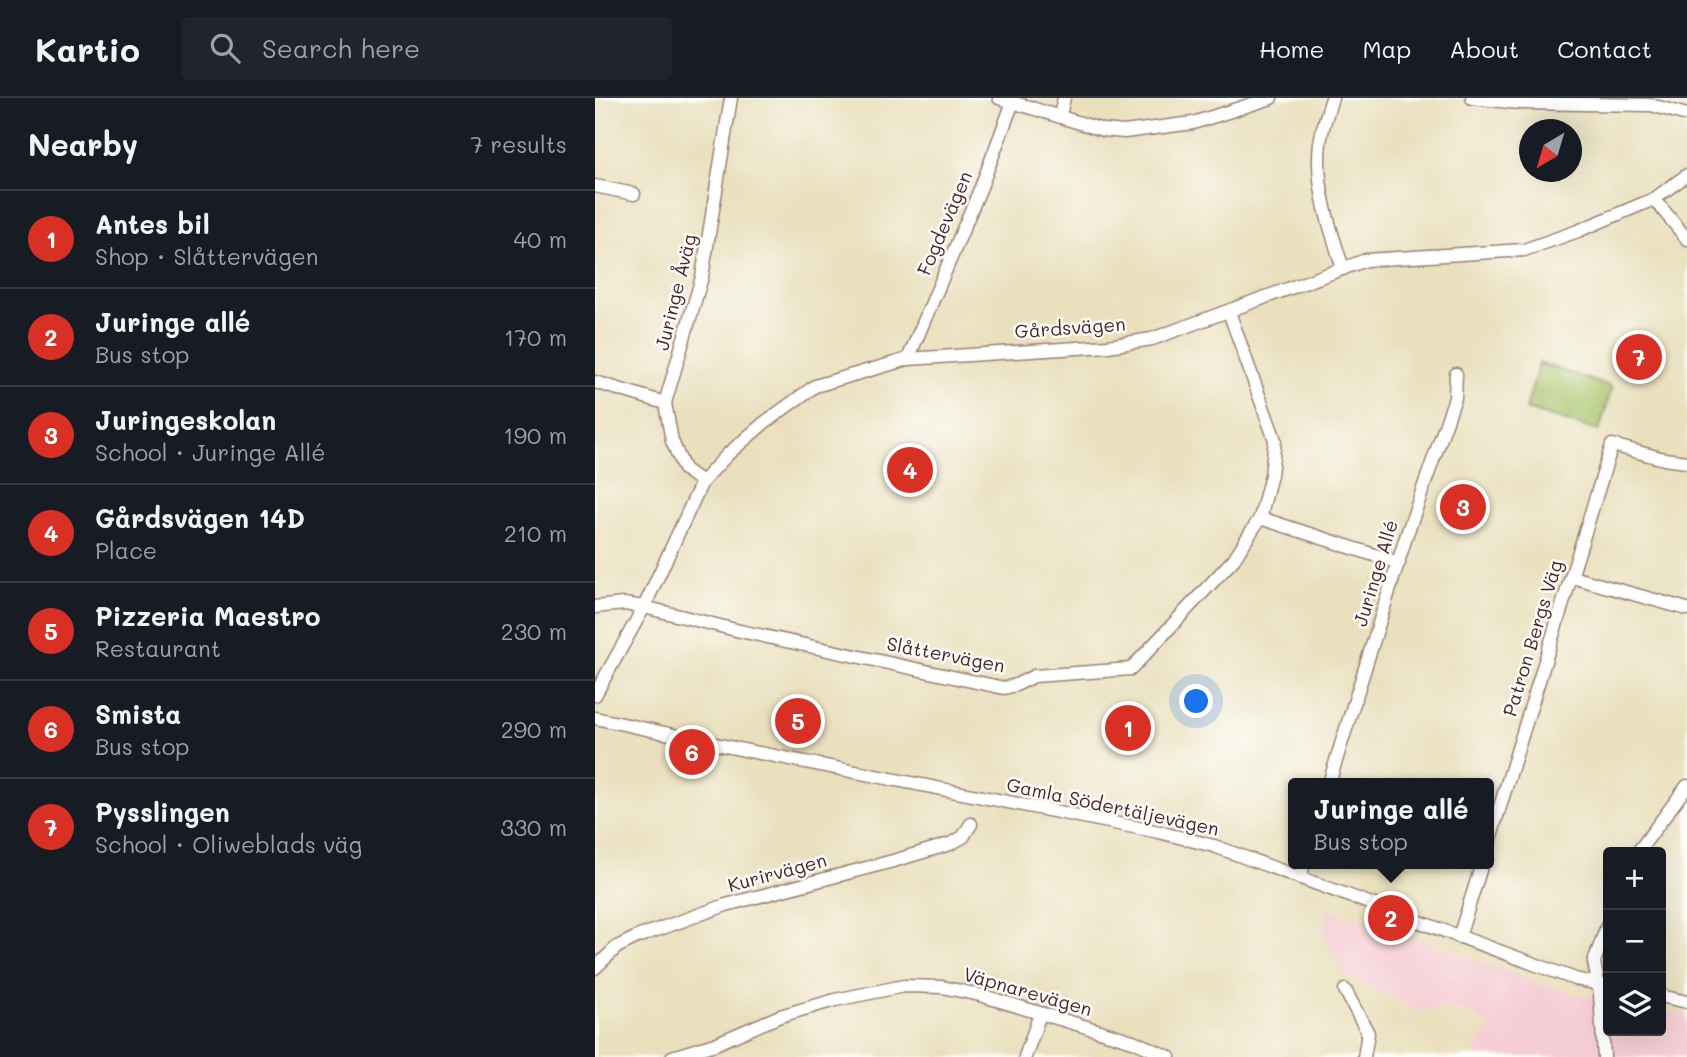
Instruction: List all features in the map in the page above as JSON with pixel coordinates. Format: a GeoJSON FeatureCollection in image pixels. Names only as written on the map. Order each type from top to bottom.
{"type":"FeatureCollection","features":[{"type":"Feature","properties":{"kind":"street","name":"Juringe Åväg"},"geometry":{"type":"LineString","coordinates":[[702,482],[684,469],[672,441],[665,403],[702,277],[731,98]]}},
{"type":"Feature","properties":{"kind":"street"},"geometry":{"type":"LineString","coordinates":[[999,98],[1103,130],[1124,132],[1193,123],[1271,98]]}},
{"type":"Feature","properties":{"kind":"street"},"geometry":{"type":"LineString","coordinates":[[1060,115],[1065,98]]}},
{"type":"Feature","properties":{"kind":"street"},"geometry":{"type":"LineString","coordinates":[[1332,98],[1323,125],[1319,157],[1322,199],[1343,270]]}},
{"type":"Feature","properties":{"kind":"street"},"geometry":{"type":"LineString","coordinates":[[1472,98],[1518,103],[1651,105],[1687,115]]}},
{"type":"Feature","properties":{"kind":"street","name":"Fogdevägen"},"geometry":{"type":"LineString","coordinates":[[908,359],[981,187],[1013,102]]}},
{"type":"Feature","properties":{"kind":"street","name":"Gårdsvägen"},"geometry":{"type":"LineString","coordinates":[[595,695],[644,607],[702,482],[728,454],[755,431],[815,386],[908,359],[1108,346],[1152,339],[1366,260],[1524,250],[1654,199],[1687,175]]}},
{"type":"Feature","properties":{"kind":"street"},"geometry":{"type":"LineString","coordinates":[[595,186],[634,194]]}},
{"type":"Feature","properties":{"kind":"street"},"geometry":{"type":"LineString","coordinates":[[1654,199],[1687,239]]}},
{"type":"Feature","properties":{"kind":"street","name":"Slåttervägen"},"geometry":{"type":"LineString","coordinates":[[595,607],[624,604],[644,607],[740,631],[1004,688],[1034,676],[1131,669],[1234,559],[1260,518],[1271,475],[1275,440],[1230,312]]}},
{"type":"Feature","properties":{"kind":"street","name":"Juringe Allé"},"geometry":{"type":"LineString","coordinates":[[1331,778],[1407,534],[1455,398],[1456,374]]}},
{"type":"Feature","properties":{"kind":"street"},"geometry":{"type":"LineString","coordinates":[[595,382],[665,403]]}},
{"type":"Feature","properties":{"kind":"street","name":"Patron Bergs Väg"},"geometry":{"type":"LineString","coordinates":[[1494,826],[1612,445],[1687,462]]}},
{"type":"Feature","properties":{"kind":"street"},"geometry":{"type":"LineString","coordinates":[[1260,518],[1399,562]]}},
{"type":"Feature","properties":{"kind":"street"},"geometry":{"type":"LineString","coordinates":[[1572,576],[1687,609]]}},
{"type":"Feature","properties":{"kind":"street","name":"Gamla Södertäljevägen"},"geometry":{"type":"LineString","coordinates":[[595,718],[1159,832],[1214,846],[1574,979],[1603,985]]}},
{"type":"Feature","properties":{"kind":"street"},"geometry":{"type":"LineString","coordinates":[[1642,847],[1686,790]]}},
{"type":"Feature","properties":{"kind":"street","name":"Kurirvägen"},"geometry":{"type":"LineString","coordinates":[[595,968],[617,947],[637,937],[726,905],[950,844],[963,836],[971,824]]}},
{"type":"Feature","properties":{"kind":"street"},"geometry":{"type":"LineString","coordinates":[[1300,878],[1303,869]]}},
{"type":"Feature","properties":{"kind":"street"},"geometry":{"type":"LineString","coordinates":[[1459,937],[1480,869]]}},
{"type":"Feature","properties":{"kind":"street"},"geometry":{"type":"LineString","coordinates":[[1603,937],[1594,962],[1603,985]]}},
{"type":"Feature","properties":{"kind":"street","name":"Väpnarevägen"},"geometry":{"type":"LineString","coordinates":[[672,1057],[715,1044],[780,1016],[835,1000],[904,986],[942,987],[981,995],[1133,1041],[1169,1057]]}},
{"type":"Feature","properties":{"kind":"street"},"geometry":{"type":"LineString","coordinates":[[1345,990],[1367,1032],[1364,1057]]}},
{"type":"Feature","properties":{"kind":"street"},"geometry":{"type":"LineString","coordinates":[[1666,997],[1687,1002]]}},
{"type":"Feature","properties":{"kind":"street"},"geometry":{"type":"LineString","coordinates":[[1025,1057],[1040,1014]]}},
{"type":"Feature","properties":{"kind":"street"},"geometry":{"type":"LineString","coordinates":[[1604,1036],[1604,1057]]}},
{"type":"Feature","properties":{"kind":"shaded area"},"geometry":{"type":"Polygon","coordinates":[[[1326,908],[1401,932],[1532,981],[1603,1000],[1603,1036],[1666,1036],[1666,1012],[1687,1016],[1687,1057],[1473,1057],[1490,1024],[1452,1007],[1421,1012],[1343,973],[1323,931],[1326,908]]]}},
{"type":"Feature","properties":{"kind":"green space"},"geometry":{"type":"Polygon","coordinates":[[[1539,363],[1612,387],[1599,431],[1526,409],[1539,363]]]}},
{"type":"Feature","properties":{"kind":"place","name":"Pysslingen"},"geometry":{"type":"Point","coordinates":[1639,357]}},
{"type":"Feature","properties":{"kind":"place","name":"Gårdsvägen 14D"},"geometry":{"type":"Point","coordinates":[910,470]}},
{"type":"Feature","properties":{"kind":"place","name":"Juringeskolan"},"geometry":{"type":"Point","coordinates":[1463,507]}},
{"type":"Feature","properties":{"kind":"place","name":"Pizzeria Maestro"},"geometry":{"type":"Point","coordinates":[798,721]}},
{"type":"Feature","properties":{"kind":"place","name":"Antes bil"},"geometry":{"type":"Point","coordinates":[1128,728]}},
{"type":"Feature","properties":{"kind":"place","name":"Smista"},"geometry":{"type":"Point","coordinates":[692,752]}},
{"type":"Feature","properties":{"kind":"place","name":"Juringe allé"},"geometry":{"type":"Point","coordinates":[1391,918]}}]}
